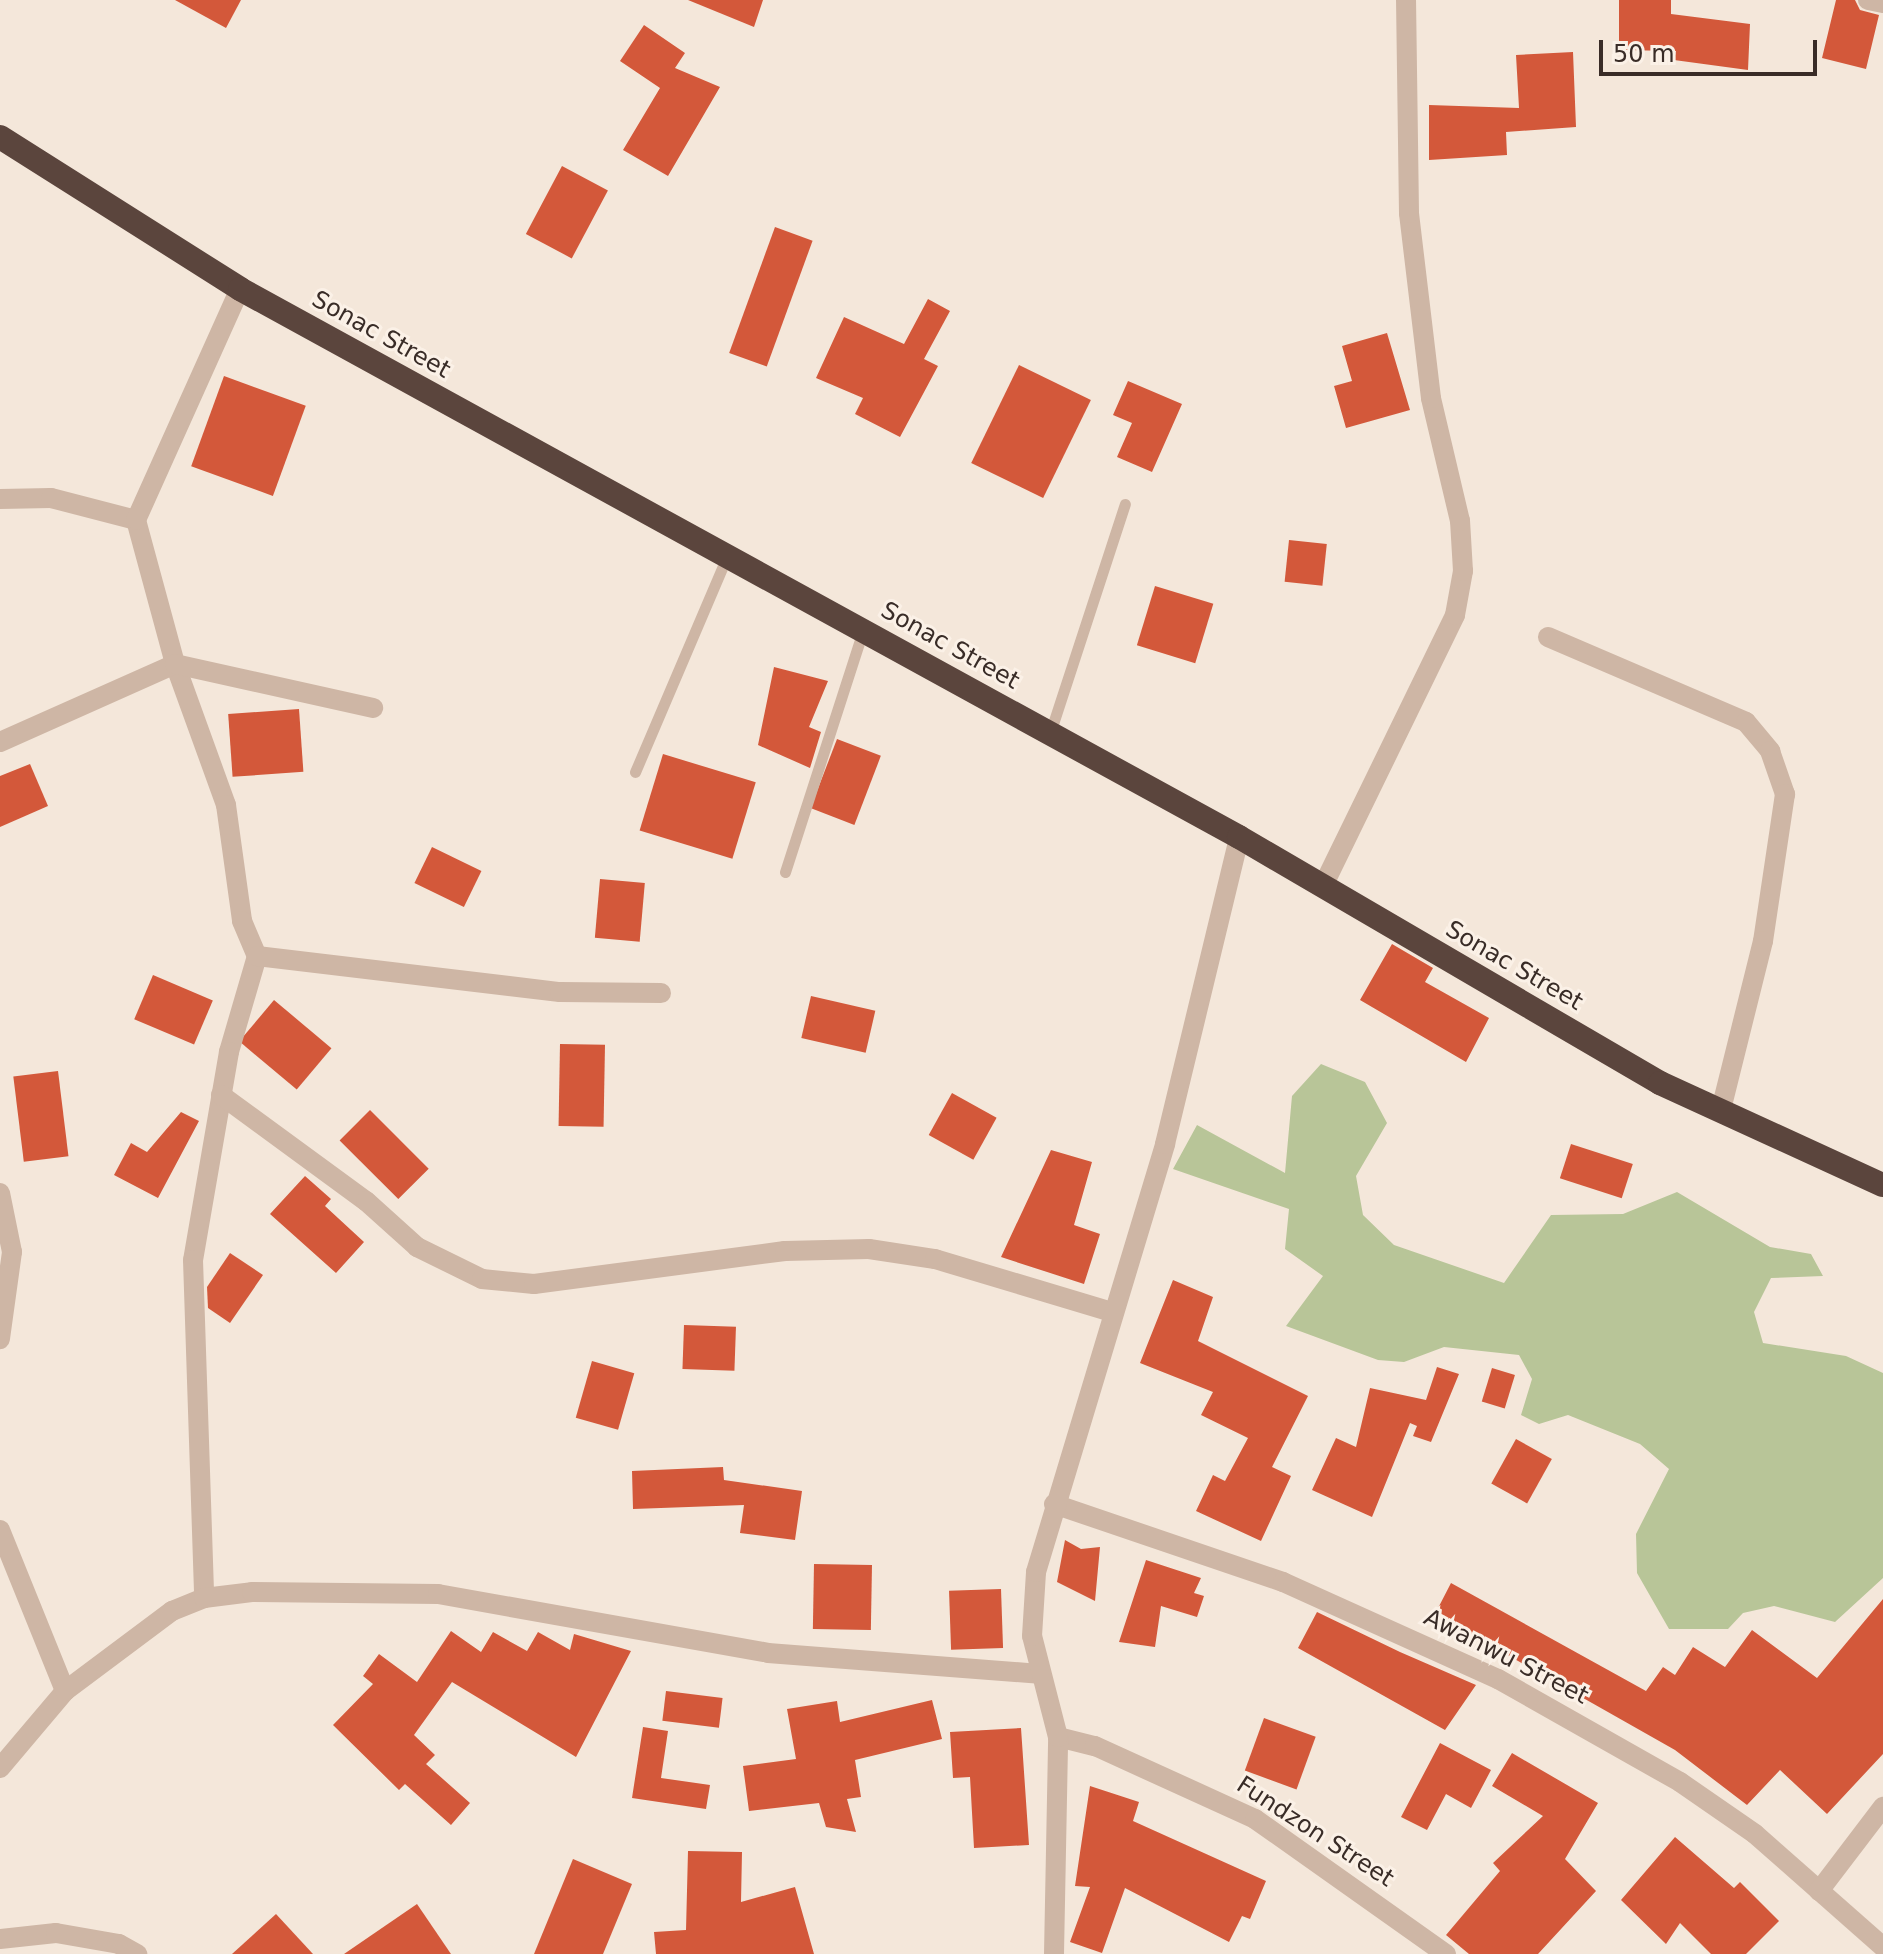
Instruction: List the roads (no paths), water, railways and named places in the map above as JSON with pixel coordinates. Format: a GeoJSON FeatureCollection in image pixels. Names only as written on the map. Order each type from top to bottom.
{"type":"FeatureCollection","features":[{"type":"Feature","properties":{"kind":"highway","name":"Sonac Street"},"geometry":{"type":"LineString","coordinates":[[0,137],[240,289],[1239,837],[1660,1083],[1883,1185]]}},
{"type":"Feature","properties":{"kind":"street"},"geometry":{"type":"LineString","coordinates":[[1323,886],[1455,615],[1463,571],[1460,521],[1431,398],[1412,239],[1406,0]]}},
{"type":"Feature","properties":{"kind":"street"},"geometry":{"type":"LineString","coordinates":[[1868,0],[1883,3]]}},
{"type":"Feature","properties":{"kind":"street"},"geometry":{"type":"LineString","coordinates":[[204,1598],[193,1260],[221,1095],[257,956],[242,921],[226,805],[175,664],[136,520],[240,289]]}},
{"type":"Feature","properties":{"kind":"street"},"geometry":{"type":"LineString","coordinates":[[0,499],[51,498],[136,520]]}},
{"type":"Feature","properties":{"kind":"street"},"geometry":{"type":"LineString","coordinates":[[1548,637],[1746,722],[1770,751],[1785,794],[1763,941],[1721,1110]]}},
{"type":"Feature","properties":{"kind":"street"},"geometry":{"type":"LineString","coordinates":[[0,742],[175,664],[373,708]]}},
{"type":"Feature","properties":{"kind":"street"},"geometry":{"type":"LineString","coordinates":[[1054,1954],[1058,1737],[1039,1674],[1032,1636],[1036,1572],[1165,1144],[1239,837]]}},
{"type":"Feature","properties":{"kind":"street"},"geometry":{"type":"LineString","coordinates":[[257,956],[560,992],[661,993]]}},
{"type":"Feature","properties":{"kind":"street"},"geometry":{"type":"LineString","coordinates":[[221,1095],[354,1192],[417,1247],[482,1279],[534,1284],[785,1251],[869,1249],[935,1259],[1112,1312]]}},
{"type":"Feature","properties":{"kind":"street"},"geometry":{"type":"LineString","coordinates":[[0,1193],[12,1252],[0,1339]]}},
{"type":"Feature","properties":{"kind":"street","name":"Awanwu Street"},"geometry":{"type":"LineString","coordinates":[[1054,1504],[1283,1582],[1498,1679],[1680,1782],[1755,1834],[1883,1947]]}},
{"type":"Feature","properties":{"kind":"street"},"geometry":{"type":"LineString","coordinates":[[0,1530],[65,1691]]}},
{"type":"Feature","properties":{"kind":"street"},"geometry":{"type":"LineString","coordinates":[[0,1768],[65,1691],[172,1611],[204,1598],[252,1592],[438,1594],[768,1653],[1039,1674]]}},
{"type":"Feature","properties":{"kind":"street","name":"Fundzon Street"},"geometry":{"type":"LineString","coordinates":[[1058,1737],[1095,1746],[1255,1819],[1446,1954]]}},
{"type":"Feature","properties":{"kind":"street"},"geometry":{"type":"LineString","coordinates":[[1819,1891],[1883,1807]]}},
{"type":"Feature","properties":{"kind":"street"},"geometry":{"type":"LineString","coordinates":[[0,1939],[56,1933],[119,1944],[137,1954]]}},
{"type":"Feature","properties":{"kind":"lane"},"geometry":{"type":"LineString","coordinates":[[1050,733],[1125,504]]}},
{"type":"Feature","properties":{"kind":"lane"},"geometry":{"type":"LineString","coordinates":[[635,772],[727,556]]}},
{"type":"Feature","properties":{"kind":"lane"},"geometry":{"type":"LineString","coordinates":[[785,872],[863,631]]}}]}
